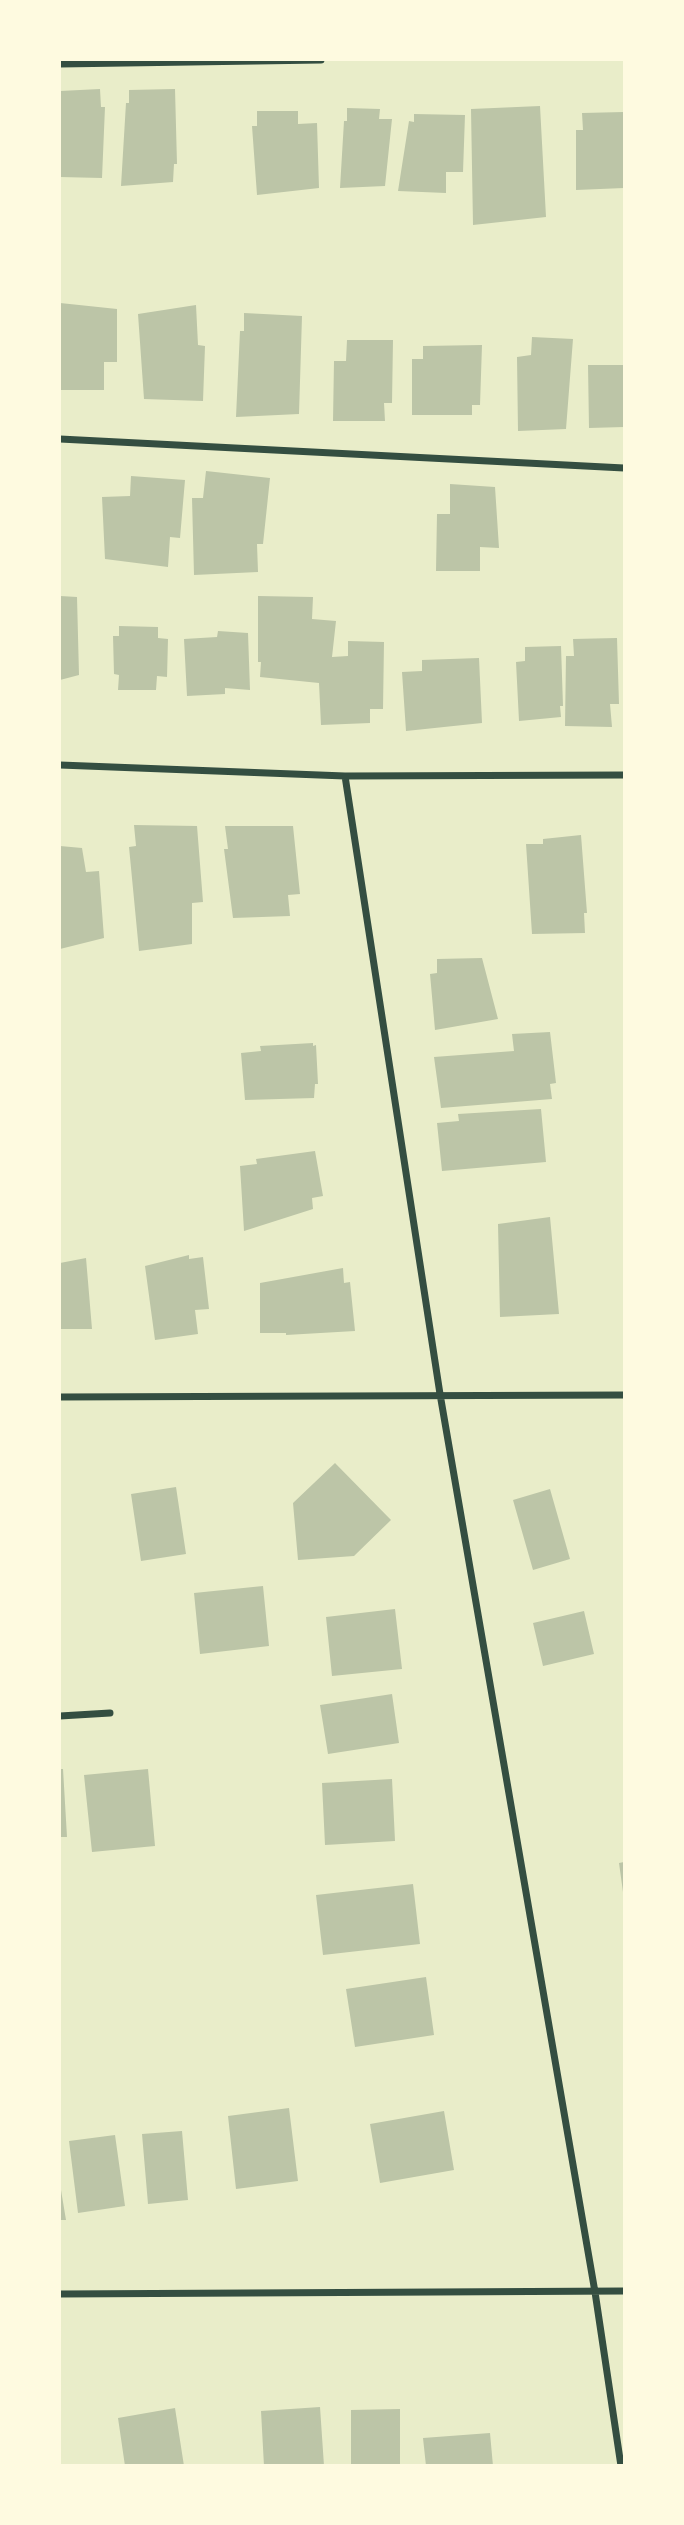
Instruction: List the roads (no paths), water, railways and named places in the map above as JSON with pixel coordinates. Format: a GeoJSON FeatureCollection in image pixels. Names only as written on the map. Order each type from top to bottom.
{"type":"FeatureCollection","features":[{"type":"Feature","properties":{"kind":"street"},"geometry":{"type":"LineString","coordinates":[[60,64],[321,60]]}},
{"type":"Feature","properties":{"kind":"street"},"geometry":{"type":"LineString","coordinates":[[60,439],[625,468]]}},
{"type":"Feature","properties":{"kind":"street"},"geometry":{"type":"LineString","coordinates":[[60,765],[345,776],[625,775]]}},
{"type":"Feature","properties":{"kind":"street"},"geometry":{"type":"LineString","coordinates":[[345,776],[440,1394],[595,2292],[621,2466]]}},
{"type":"Feature","properties":{"kind":"street"},"geometry":{"type":"LineString","coordinates":[[60,1396],[625,1395]]}},
{"type":"Feature","properties":{"kind":"street"},"geometry":{"type":"LineString","coordinates":[[60,1716],[110,1713]]}},
{"type":"Feature","properties":{"kind":"street"},"geometry":{"type":"LineString","coordinates":[[60,2294],[625,2291]]}}]}
